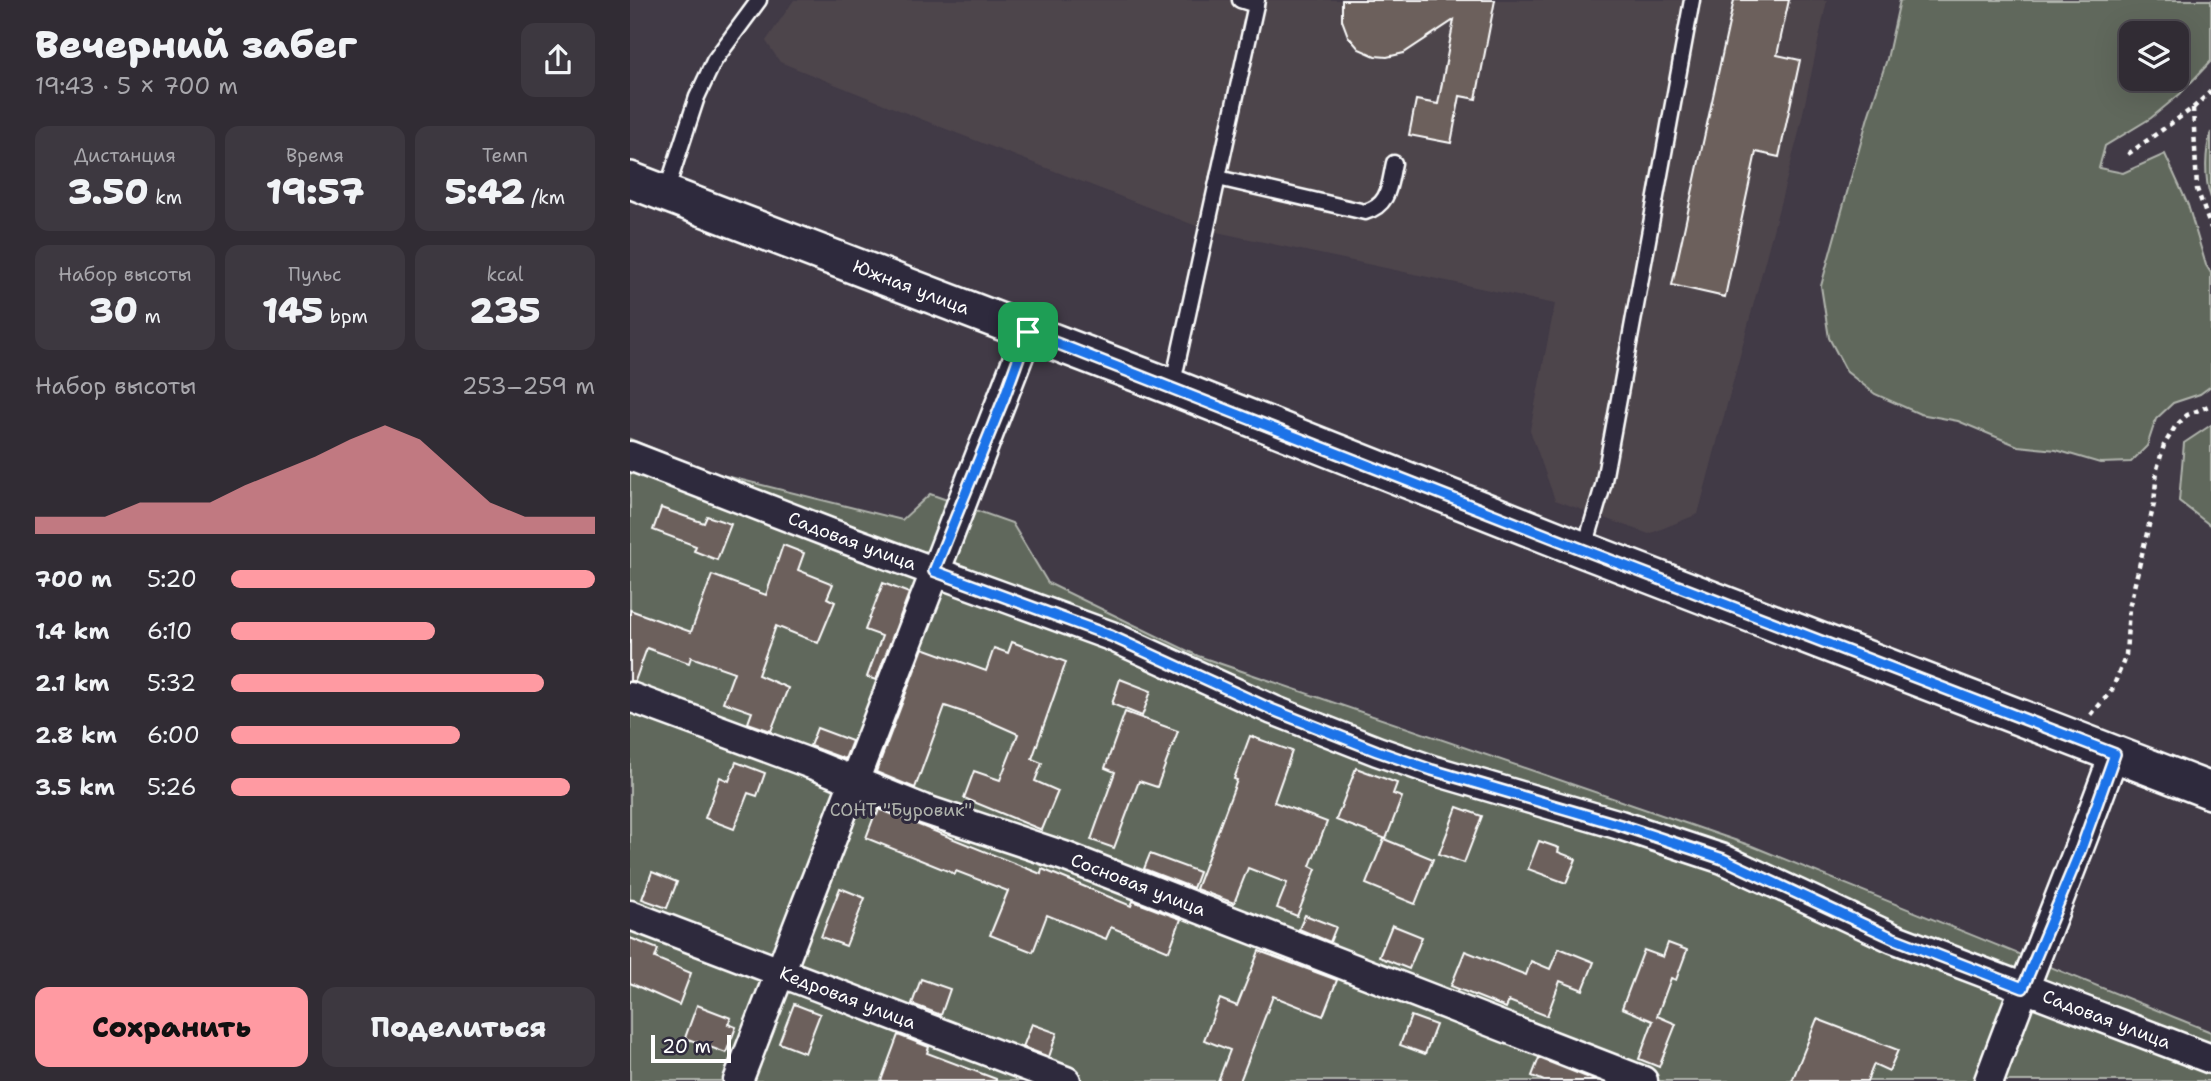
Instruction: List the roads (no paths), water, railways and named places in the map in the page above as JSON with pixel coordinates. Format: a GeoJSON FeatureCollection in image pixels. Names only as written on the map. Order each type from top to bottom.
{"type":"FeatureCollection","features":[{"type":"Feature","properties":{"kind":"street","name":"Южная улица"},"geometry":{"type":"LineString","coordinates":[[630,180],[1172,387],[1584,550],[2211,791]]}},
{"type":"Feature","properties":{"kind":"street"},"geometry":{"type":"LineString","coordinates":[[738,1081],[1028,332]]}},
{"type":"Feature","properties":{"kind":"street","name":"Садовая улица"},"geometry":{"type":"LineString","coordinates":[[630,456],[1111,636],[1273,710],[1377,751],[1723,859],[1893,938],[2211,1059]]}},
{"type":"Feature","properties":{"kind":"street","name":"Сосновая улица"},"geometry":{"type":"LineString","coordinates":[[630,697],[817,766],[922,809],[1076,860],[1643,1081]]}},
{"type":"Feature","properties":{"kind":"street"},"geometry":{"type":"LineString","coordinates":[[1989,1081],[2115,754]]}},
{"type":"Feature","properties":{"kind":"street","name":"Кедровая улица"},"geometry":{"type":"LineString","coordinates":[[630,915],[1066,1081]]}},
{"type":"Feature","properties":{"kind":"lane"},"geometry":{"type":"LineString","coordinates":[[666,194],[697,97],[714,61],[759,0]]}},
{"type":"Feature","properties":{"kind":"lane"},"geometry":{"type":"LineString","coordinates":[[1172,387],[1257,3],[1241,0]]}},
{"type":"Feature","properties":{"kind":"lane"},"geometry":{"type":"LineString","coordinates":[[1584,550],[1603,486],[1692,0]]}},
{"type":"Feature","properties":{"kind":"lane"},"geometry":{"type":"LineString","coordinates":[[1218,178],[1365,212],[1376,209],[1385,199],[1394,163]]}},
{"type":"Feature","properties":{"kind":"park label","name":"СОНТ \"Буровик\""},"geometry":{"type":"Point","coordinates":[901,810]}}]}
